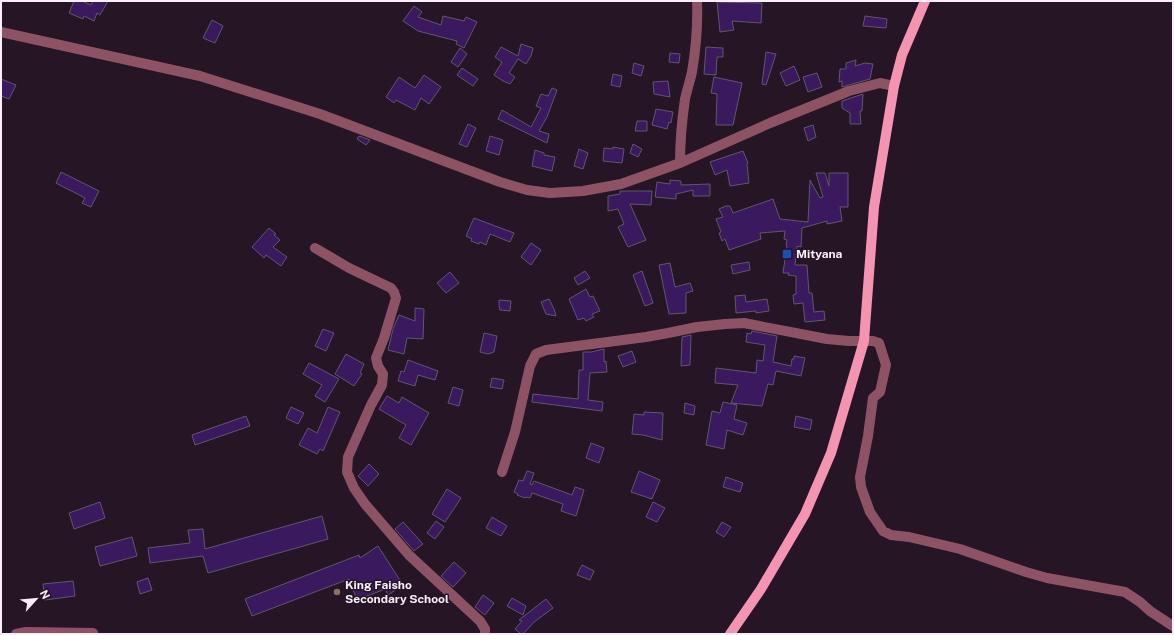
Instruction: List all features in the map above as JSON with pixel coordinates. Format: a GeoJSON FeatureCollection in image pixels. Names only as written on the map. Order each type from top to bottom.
{"type":"FeatureCollection","features":[{"type":"Feature","properties":{"kind":"main road"},"geometry":{"type":"LineString","coordinates":[[730,634],[761,589],[805,514],[831,453],[864,341],[874,207],[894,86],[902,55],[925,1]]}},
{"type":"Feature","properties":{"kind":"street"},"geometry":{"type":"LineString","coordinates":[[680,163],[680,134],[685,97],[692,72],[697,31],[697,1]]}},
{"type":"Feature","properties":{"kind":"street"},"geometry":{"type":"LineString","coordinates":[[1,32],[200,76],[320,114],[500,182],[527,190],[550,193],[583,191],[622,184],[680,163],[770,123],[849,91],[880,83],[894,86]]}},
{"type":"Feature","properties":{"kind":"street"},"geometry":{"type":"LineString","coordinates":[[314,248],[349,268],[391,288],[396,298],[384,338],[376,358],[382,374],[382,385],[371,404],[348,457],[347,472],[354,488],[365,504],[409,555],[480,621],[485,630],[485,634]]}},
{"type":"Feature","properties":{"kind":"street"},"geometry":{"type":"LineString","coordinates":[[502,472],[515,432],[530,366],[536,354],[546,350],[646,337],[696,327],[744,323],[827,339],[873,340],[879,342],[886,365],[880,392],[873,398],[868,436],[860,477],[860,487],[870,512],[883,531],[891,535],[910,537],[960,549],[1047,578],[1125,592],[1140,602],[1150,612],[1173,626]]}},
{"type":"Feature","properties":{"kind":"street"},"geometry":{"type":"LineString","coordinates":[[16,634],[26,632],[93,633]]}},
{"type":"Feature","properties":{"kind":"building"},"geometry":{"type":"Polygon","coordinates":[[[74,1],[82,1],[91,5],[93,1],[108,1],[100,15],[97,13],[94,21],[84,16],[83,19],[69,13],[74,1]]]}},
{"type":"Feature","properties":{"kind":"building"},"geometry":{"type":"Polygon","coordinates":[[[717,2],[762,3],[761,23],[732,21],[734,30],[720,32],[717,2]]]}},
{"type":"Feature","properties":{"kind":"building"},"geometry":{"type":"Polygon","coordinates":[[[414,6],[422,12],[418,17],[441,25],[443,16],[464,21],[466,17],[477,22],[464,48],[456,44],[457,41],[418,31],[403,21],[414,6]]]}},
{"type":"Feature","properties":{"kind":"building"},"geometry":{"type":"Polygon","coordinates":[[[865,16],[887,19],[886,28],[863,26],[865,16]]]}},
{"type":"Feature","properties":{"kind":"building"},"geometry":{"type":"Polygon","coordinates":[[[212,20],[223,26],[215,43],[203,38],[212,20]]]}},
{"type":"Feature","properties":{"kind":"building"},"geometry":{"type":"Polygon","coordinates":[[[521,44],[533,48],[531,56],[526,64],[518,59],[509,73],[515,77],[510,84],[494,75],[502,62],[495,57],[501,47],[518,56],[521,44]]]}},
{"type":"Feature","properties":{"kind":"building"},"geometry":{"type":"Polygon","coordinates":[[[706,47],[723,48],[723,57],[717,57],[716,75],[704,74],[706,47]]]}},
{"type":"Feature","properties":{"kind":"building"},"geometry":{"type":"Polygon","coordinates":[[[460,48],[467,54],[458,67],[451,62],[460,48]]]}},
{"type":"Feature","properties":{"kind":"building"},"geometry":{"type":"Polygon","coordinates":[[[766,52],[776,54],[766,85],[762,84],[766,52]]]}},
{"type":"Feature","properties":{"kind":"building"},"geometry":{"type":"Polygon","coordinates":[[[670,53],[680,54],[679,63],[669,62],[670,53]]]}},
{"type":"Feature","properties":{"kind":"building"},"geometry":{"type":"Polygon","coordinates":[[[856,60],[855,66],[865,63],[873,64],[870,79],[842,87],[842,81],[839,82],[840,69],[846,69],[846,63],[856,60]]]}},
{"type":"Feature","properties":{"kind":"building"},"geometry":{"type":"Polygon","coordinates":[[[634,63],[644,66],[641,76],[632,73],[634,63]]]}},
{"type":"Feature","properties":{"kind":"building"},"geometry":{"type":"Polygon","coordinates":[[[794,66],[800,80],[786,86],[780,73],[794,66]]]}},
{"type":"Feature","properties":{"kind":"building"},"geometry":{"type":"Polygon","coordinates":[[[462,68],[478,79],[473,86],[457,75],[462,68]]]}},
{"type":"Feature","properties":{"kind":"building"},"geometry":{"type":"Polygon","coordinates":[[[817,73],[822,87],[808,92],[803,77],[817,73]]]}},
{"type":"Feature","properties":{"kind":"building"},"geometry":{"type":"Polygon","coordinates":[[[613,74],[622,76],[620,87],[611,85],[613,74]]]}},
{"type":"Feature","properties":{"kind":"building"},"geometry":{"type":"Polygon","coordinates":[[[424,75],[441,87],[429,104],[421,98],[415,110],[396,100],[394,103],[386,97],[399,77],[415,88],[424,75]]]}},
{"type":"Feature","properties":{"kind":"building"},"geometry":{"type":"Polygon","coordinates":[[[714,77],[742,83],[733,125],[716,125],[717,94],[711,93],[714,77]]]}},
{"type":"Feature","properties":{"kind":"building"},"geometry":{"type":"Polygon","coordinates":[[[1,79],[16,85],[9,99],[1,96],[1,79]]]}},
{"type":"Feature","properties":{"kind":"building"},"geometry":{"type":"Polygon","coordinates":[[[668,81],[670,97],[654,94],[653,82],[668,81]]]}},
{"type":"Feature","properties":{"kind":"building"},"geometry":{"type":"Polygon","coordinates":[[[552,88],[557,90],[547,117],[539,131],[549,134],[547,143],[498,119],[502,110],[531,127],[541,108],[536,106],[541,94],[548,96],[552,88]]]}},
{"type":"Feature","properties":{"kind":"building"},"geometry":{"type":"Polygon","coordinates":[[[863,94],[862,111],[860,111],[861,124],[850,124],[850,113],[842,108],[842,101],[863,94]]]}},
{"type":"Feature","properties":{"kind":"building"},"geometry":{"type":"Polygon","coordinates":[[[656,109],[673,112],[671,123],[669,122],[667,129],[652,125],[656,109]]]}},
{"type":"Feature","properties":{"kind":"building"},"geometry":{"type":"Polygon","coordinates":[[[637,121],[647,121],[647,131],[635,131],[637,121]]]}},
{"type":"Feature","properties":{"kind":"building"},"geometry":{"type":"Polygon","coordinates":[[[468,124],[476,128],[467,147],[459,144],[468,124]]]}},
{"type":"Feature","properties":{"kind":"building"},"geometry":{"type":"Polygon","coordinates":[[[813,125],[816,137],[808,141],[804,128],[813,125]]]}},
{"type":"Feature","properties":{"kind":"building"},"geometry":{"type":"Polygon","coordinates":[[[359,136],[370,140],[366,145],[357,139],[359,136]]]}},
{"type":"Feature","properties":{"kind":"building"},"geometry":{"type":"Polygon","coordinates":[[[490,136],[503,140],[499,155],[486,151],[490,136]]]}},
{"type":"Feature","properties":{"kind":"building"},"geometry":{"type":"Polygon","coordinates":[[[633,144],[642,149],[638,157],[630,153],[633,144]]]}},
{"type":"Feature","properties":{"kind":"building"},"geometry":{"type":"Polygon","coordinates":[[[613,147],[624,149],[622,163],[603,161],[604,148],[613,149],[613,147]]]}},
{"type":"Feature","properties":{"kind":"building"},"geometry":{"type":"Polygon","coordinates":[[[579,149],[588,153],[583,169],[574,166],[579,149]]]}},
{"type":"Feature","properties":{"kind":"building"},"geometry":{"type":"Polygon","coordinates":[[[535,150],[544,153],[544,155],[555,157],[552,171],[532,166],[535,150]]]}},
{"type":"Feature","properties":{"kind":"building"},"geometry":{"type":"Polygon","coordinates":[[[743,151],[748,163],[749,183],[730,186],[727,170],[715,175],[710,162],[743,151]]]}},
{"type":"Feature","properties":{"kind":"building"},"geometry":{"type":"Polygon","coordinates":[[[61,172],[99,191],[91,207],[82,203],[85,198],[56,183],[61,172]]]}},
{"type":"Feature","properties":{"kind":"building"},"geometry":{"type":"Polygon","coordinates":[[[816,173],[825,173],[829,186],[829,173],[848,173],[848,207],[840,207],[842,221],[827,224],[827,221],[802,228],[801,247],[797,246],[795,265],[807,265],[809,293],[812,293],[814,312],[824,311],[825,320],[805,322],[803,303],[794,304],[793,295],[796,294],[796,276],[788,275],[789,273],[783,273],[787,245],[787,240],[784,239],[785,231],[760,233],[761,239],[729,250],[725,239],[722,241],[719,233],[721,232],[716,219],[723,217],[719,209],[726,206],[730,206],[733,213],[773,199],[780,219],[808,222],[810,180],[820,198],[823,197],[816,173]]]}},
{"type":"Feature","properties":{"kind":"building"},"geometry":{"type":"Polygon","coordinates":[[[670,180],[681,181],[681,185],[710,184],[710,196],[693,196],[693,190],[676,194],[676,199],[655,197],[657,182],[670,184],[670,180]]]}},
{"type":"Feature","properties":{"kind":"building"},"geometry":{"type":"Polygon","coordinates":[[[620,191],[652,191],[651,205],[630,204],[646,240],[628,247],[618,227],[624,224],[618,209],[608,211],[608,196],[620,194],[620,191]]]}},
{"type":"Feature","properties":{"kind":"building"},"geometry":{"type":"Polygon","coordinates":[[[474,218],[514,233],[510,242],[490,234],[486,245],[480,242],[479,244],[471,241],[472,239],[466,236],[474,218]]]}},
{"type":"Feature","properties":{"kind":"building"},"geometry":{"type":"Polygon","coordinates":[[[269,228],[280,240],[273,247],[287,257],[281,266],[266,255],[264,258],[252,247],[269,228]]]}},
{"type":"Feature","properties":{"kind":"building"},"geometry":{"type":"Polygon","coordinates":[[[531,243],[541,250],[531,265],[521,257],[531,243]]]}},
{"type":"Feature","properties":{"kind":"building"},"geometry":{"type":"Polygon","coordinates":[[[749,262],[750,270],[733,274],[731,265],[749,262]]]}},
{"type":"Feature","properties":{"kind":"building"},"geometry":{"type":"Polygon","coordinates":[[[670,263],[675,287],[690,283],[693,291],[686,293],[686,313],[669,314],[659,265],[670,263]]]}},
{"type":"Feature","properties":{"kind":"building"},"geometry":{"type":"Polygon","coordinates":[[[585,271],[590,278],[578,285],[574,278],[585,271]]]}},
{"type":"Feature","properties":{"kind":"building"},"geometry":{"type":"Polygon","coordinates":[[[642,271],[653,303],[645,306],[633,275],[642,271]]]}},
{"type":"Feature","properties":{"kind":"building"},"geometry":{"type":"Polygon","coordinates":[[[450,272],[459,283],[446,293],[437,283],[450,272]]]}},
{"type":"Feature","properties":{"kind":"building"},"geometry":{"type":"Polygon","coordinates":[[[586,289],[590,297],[593,296],[600,311],[592,314],[594,317],[586,321],[584,318],[578,320],[569,299],[586,289]]]}},
{"type":"Feature","properties":{"kind":"building"},"geometry":{"type":"Polygon","coordinates":[[[745,295],[746,302],[767,299],[769,311],[756,313],[756,311],[736,313],[735,296],[745,295]]]}},
{"type":"Feature","properties":{"kind":"building"},"geometry":{"type":"Polygon","coordinates":[[[549,299],[556,316],[546,314],[541,302],[549,299]]]}},
{"type":"Feature","properties":{"kind":"building"},"geometry":{"type":"Polygon","coordinates":[[[499,300],[511,301],[510,311],[500,310],[499,300]]]}},
{"type":"Feature","properties":{"kind":"building"},"geometry":{"type":"Polygon","coordinates":[[[415,308],[424,309],[423,339],[407,338],[404,354],[388,350],[393,329],[399,315],[415,321],[415,308]]]}},
{"type":"Feature","properties":{"kind":"building"},"geometry":{"type":"Polygon","coordinates":[[[323,329],[334,333],[326,351],[315,346],[323,329]]]}},
{"type":"Feature","properties":{"kind":"building"},"geometry":{"type":"Polygon","coordinates":[[[752,331],[777,336],[773,362],[791,366],[794,356],[805,358],[801,376],[776,371],[773,385],[768,384],[762,406],[731,403],[738,385],[715,383],[716,368],[756,373],[757,360],[763,361],[765,345],[746,342],[747,333],[751,334],[752,331]]]}},
{"type":"Feature","properties":{"kind":"building"},"geometry":{"type":"Polygon","coordinates":[[[484,333],[497,336],[494,352],[488,354],[480,352],[484,333]]]}},
{"type":"Feature","properties":{"kind":"building"},"geometry":{"type":"Polygon","coordinates":[[[691,335],[690,365],[681,366],[682,337],[691,335]]]}},
{"type":"Feature","properties":{"kind":"building"},"geometry":{"type":"Polygon","coordinates":[[[604,349],[604,362],[606,361],[607,372],[590,373],[588,400],[603,402],[602,411],[532,402],[533,394],[578,399],[579,370],[583,370],[583,352],[604,349]]]}},
{"type":"Feature","properties":{"kind":"building"},"geometry":{"type":"Polygon","coordinates":[[[632,351],[636,362],[623,367],[618,356],[632,351]]]}},
{"type":"Feature","properties":{"kind":"building"},"geometry":{"type":"Polygon","coordinates":[[[346,354],[364,364],[360,373],[362,374],[354,386],[335,374],[346,354]]]}},
{"type":"Feature","properties":{"kind":"building"},"geometry":{"type":"Polygon","coordinates":[[[408,360],[438,371],[435,380],[418,375],[415,386],[398,381],[401,371],[404,372],[408,360]]]}},
{"type":"Feature","properties":{"kind":"building"},"geometry":{"type":"Polygon","coordinates":[[[309,363],[339,379],[325,402],[315,396],[322,385],[303,374],[309,363]]]}},
{"type":"Feature","properties":{"kind":"building"},"geometry":{"type":"Polygon","coordinates":[[[492,378],[504,380],[502,389],[490,387],[492,378]]]}},
{"type":"Feature","properties":{"kind":"building"},"geometry":{"type":"Polygon","coordinates":[[[453,387],[463,390],[459,406],[448,403],[453,387]]]}},
{"type":"Feature","properties":{"kind":"building"},"geometry":{"type":"Polygon","coordinates":[[[387,396],[399,403],[402,397],[429,413],[411,445],[399,438],[406,425],[379,409],[387,396]]]}},
{"type":"Feature","properties":{"kind":"building"},"geometry":{"type":"Polygon","coordinates":[[[723,402],[737,405],[734,419],[747,423],[743,435],[727,430],[724,449],[706,445],[712,411],[720,413],[723,402]]]}},
{"type":"Feature","properties":{"kind":"building"},"geometry":{"type":"Polygon","coordinates":[[[685,403],[695,406],[694,415],[684,413],[685,403]]]}},
{"type":"Feature","properties":{"kind":"building"},"geometry":{"type":"Polygon","coordinates":[[[291,407],[304,413],[298,424],[286,418],[291,407]]]}},
{"type":"Feature","properties":{"kind":"building"},"geometry":{"type":"Polygon","coordinates":[[[328,407],[340,412],[323,451],[320,449],[317,454],[299,445],[308,428],[317,433],[328,407]]]}},
{"type":"Feature","properties":{"kind":"building"},"geometry":{"type":"Polygon","coordinates":[[[644,412],[663,413],[662,440],[632,434],[634,414],[644,415],[644,412]]]}},
{"type":"Feature","properties":{"kind":"building"},"geometry":{"type":"Polygon","coordinates":[[[246,416],[250,426],[195,445],[192,435],[246,416]]]}},
{"type":"Feature","properties":{"kind":"building"},"geometry":{"type":"Polygon","coordinates":[[[796,416],[812,420],[810,430],[794,427],[796,416]]]}},
{"type":"Feature","properties":{"kind":"building"},"geometry":{"type":"Polygon","coordinates":[[[591,443],[604,448],[599,463],[586,458],[591,443]]]}},
{"type":"Feature","properties":{"kind":"building"},"geometry":{"type":"Polygon","coordinates":[[[369,464],[379,474],[368,486],[358,476],[369,464]]]}},
{"type":"Feature","properties":{"kind":"building"},"geometry":{"type":"Polygon","coordinates":[[[527,471],[534,473],[530,484],[532,485],[534,481],[572,495],[575,487],[584,490],[576,516],[561,511],[563,504],[532,493],[530,498],[517,495],[518,494],[514,492],[519,480],[523,481],[527,471]]]}},
{"type":"Feature","properties":{"kind":"building"},"geometry":{"type":"Polygon","coordinates":[[[639,471],[660,480],[652,499],[631,492],[639,471]]]}},
{"type":"Feature","properties":{"kind":"building"},"geometry":{"type":"Polygon","coordinates":[[[726,477],[743,483],[740,492],[723,487],[726,477]]]}},
{"type":"Feature","properties":{"kind":"building"},"geometry":{"type":"Polygon","coordinates":[[[447,489],[461,498],[445,522],[432,514],[447,489]]]}},
{"type":"Feature","properties":{"kind":"building"},"geometry":{"type":"Polygon","coordinates":[[[100,502],[105,518],[74,529],[69,513],[100,502]]]}},
{"type":"Feature","properties":{"kind":"building"},"geometry":{"type":"Polygon","coordinates":[[[653,502],[665,508],[657,522],[646,517],[653,502]]]}},
{"type":"Feature","properties":{"kind":"building"},"geometry":{"type":"Polygon","coordinates":[[[322,516],[328,539],[208,573],[203,556],[150,563],[148,548],[190,543],[188,530],[203,529],[205,549],[322,516]]]}},
{"type":"Feature","properties":{"kind":"building"},"geometry":{"type":"Polygon","coordinates":[[[492,517],[507,526],[501,536],[486,528],[492,517]]]}},
{"type":"Feature","properties":{"kind":"building"},"geometry":{"type":"Polygon","coordinates":[[[436,521],[444,527],[435,539],[427,533],[436,521]]]}},
{"type":"Feature","properties":{"kind":"building"},"geometry":{"type":"Polygon","coordinates":[[[403,522],[423,544],[414,551],[395,529],[403,522]]]}},
{"type":"Feature","properties":{"kind":"building"},"geometry":{"type":"Polygon","coordinates":[[[722,522],[731,527],[724,537],[716,532],[722,522]]]}},
{"type":"Feature","properties":{"kind":"building"},"geometry":{"type":"Polygon","coordinates":[[[132,537],[137,556],[100,566],[95,547],[132,537]]]}},
{"type":"Feature","properties":{"kind":"building"},"geometry":{"type":"Polygon","coordinates":[[[378,546],[403,585],[388,595],[385,589],[357,600],[349,579],[252,616],[245,599],[359,555],[360,558],[378,546]]]}},
{"type":"Feature","properties":{"kind":"building"},"geometry":{"type":"Polygon","coordinates":[[[454,562],[466,573],[453,587],[441,576],[454,562]]]}},
{"type":"Feature","properties":{"kind":"building"},"geometry":{"type":"Polygon","coordinates":[[[582,565],[594,571],[590,580],[577,575],[582,565]]]}},
{"type":"Feature","properties":{"kind":"building"},"geometry":{"type":"Polygon","coordinates":[[[148,578],[152,590],[140,594],[137,582],[148,578]]]}},
{"type":"Feature","properties":{"kind":"building"},"geometry":{"type":"Polygon","coordinates":[[[73,581],[75,596],[45,600],[43,584],[73,581]]]}},
{"type":"Feature","properties":{"kind":"building"},"geometry":{"type":"Polygon","coordinates":[[[483,595],[494,603],[485,615],[475,607],[483,595]]]}},
{"type":"Feature","properties":{"kind":"building"},"geometry":{"type":"Polygon","coordinates":[[[512,598],[526,606],[523,615],[507,606],[512,598]]]}},
{"type":"Feature","properties":{"kind":"building"},"geometry":{"type":"Polygon","coordinates":[[[546,599],[553,608],[534,622],[523,634],[515,629],[522,621],[519,620],[546,599]]]}},
{"type":"Feature","properties":{"kind":"place","name":"Mityana"},"geometry":{"type":"Point","coordinates":[787,254]}},
{"type":"Feature","properties":{"kind":"place","name":"King Faisho Secondary School"},"geometry":{"type":"Point","coordinates":[337,592]}}]}
